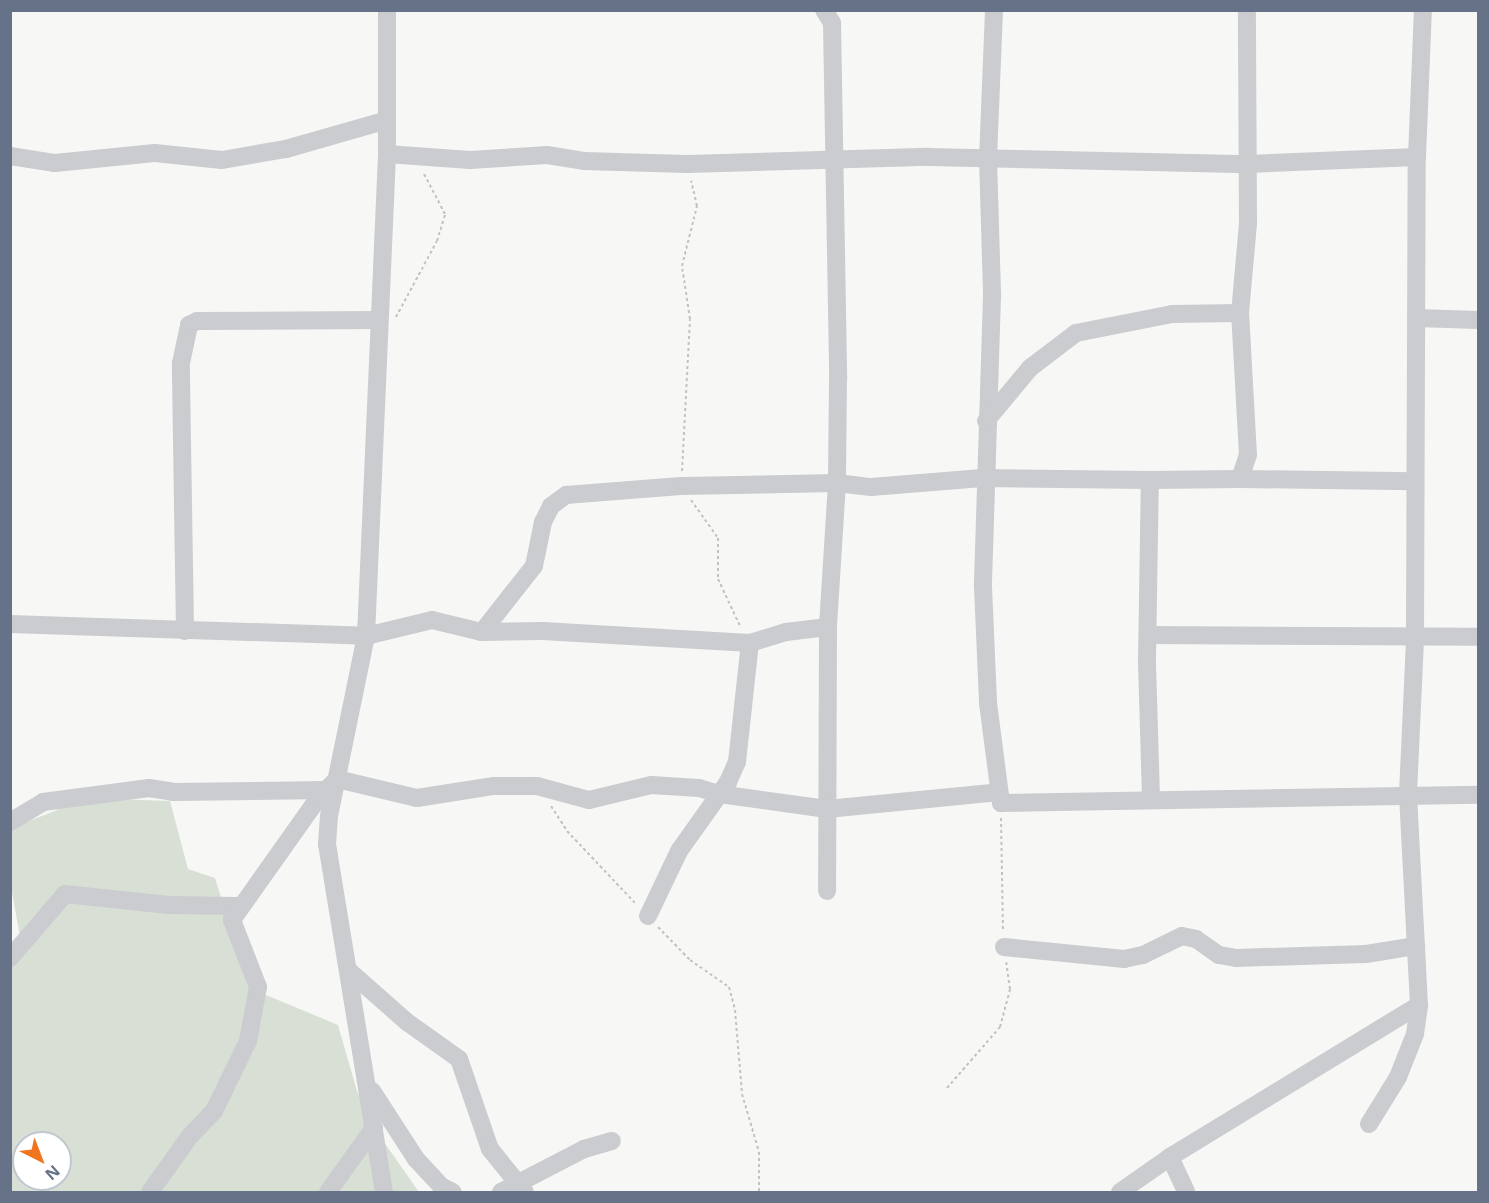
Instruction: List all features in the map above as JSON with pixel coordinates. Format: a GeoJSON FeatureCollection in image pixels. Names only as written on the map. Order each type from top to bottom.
{"type":"FeatureCollection","features":[{"type":"Feature","properties":{"kind":"street"},"geometry":{"type":"LineString","coordinates":[[384,1192],[370,1087],[327,844],[332,784],[366,636],[387,320],[387,10]]}},
{"type":"Feature","properties":{"kind":"street"},"geometry":{"type":"LineString","coordinates":[[824,10],[832,23],[837,483],[828,627],[827,891]]}},
{"type":"Feature","properties":{"kind":"street"},"geometry":{"type":"LineString","coordinates":[[994,10],[988,158],[992,296],[983,478],[984,652],[1001,803],[1151,798],[1479,795]]}},
{"type":"Feature","properties":{"kind":"street"},"geometry":{"type":"LineString","coordinates":[[1240,479],[1248,454],[1240,313],[1248,164],[1247,10]]}},
{"type":"Feature","properties":{"kind":"street"},"geometry":{"type":"LineString","coordinates":[[1369,1124],[1398,1077],[1415,1034],[1419,1005],[1408,794],[1415,638],[1417,157],[1423,10]]}},
{"type":"Feature","properties":{"kind":"street"},"geometry":{"type":"LineString","coordinates":[[10,156],[55,163],[155,153],[222,160],[286,149],[387,120]]}},
{"type":"Feature","properties":{"kind":"street"},"geometry":{"type":"LineString","coordinates":[[387,154],[417,159],[470,160],[547,155],[584,161],[687,164],[988,158],[1248,164],[1417,157]]}},
{"type":"Feature","properties":{"kind":"street"},"geometry":{"type":"LineString","coordinates":[[986,421],[1030,368],[1076,333],[1172,314],[1240,313]]}},
{"type":"Feature","properties":{"kind":"street"},"geometry":{"type":"LineString","coordinates":[[1416,318],[1479,320]]}},
{"type":"Feature","properties":{"kind":"street"},"geometry":{"type":"LineString","coordinates":[[185,632],[180,384],[182,347],[189,325],[197,321],[387,320]]}},
{"type":"Feature","properties":{"kind":"street"},"geometry":{"type":"LineString","coordinates":[[482,632],[534,566],[543,522],[551,506],[566,495],[584,491],[681,486],[837,483],[871,487],[983,478],[1415,481]]}},
{"type":"Feature","properties":{"kind":"street"},"geometry":{"type":"LineString","coordinates":[[1150,480],[1148,635],[1151,798]]}},
{"type":"Feature","properties":{"kind":"street"},"geometry":{"type":"LineString","coordinates":[[10,624],[185,632],[366,636],[432,620],[482,632],[543,631],[750,643],[786,632],[828,627]]}},
{"type":"Feature","properties":{"kind":"street"},"geometry":{"type":"LineString","coordinates":[[1148,635],[1479,637]]}},
{"type":"Feature","properties":{"kind":"street"},"geometry":{"type":"LineString","coordinates":[[648,916],[679,850],[719,794],[737,762],[750,643]]}},
{"type":"Feature","properties":{"kind":"street"},"geometry":{"type":"LineString","coordinates":[[150,1192],[190,1136],[214,1111],[248,1041],[258,987],[232,920],[239,906],[276,863],[332,784]]}},
{"type":"Feature","properties":{"kind":"street"},"geometry":{"type":"LineString","coordinates":[[10,822],[43,802],[149,788],[173,792],[332,784],[417,798],[494,786],[537,786],[589,800],[651,785],[699,788],[719,794],[827,809],[999,792]]}},
{"type":"Feature","properties":{"kind":"street"},"geometry":{"type":"LineString","coordinates":[[10,958],[64,894],[168,905],[239,906]]}},
{"type":"Feature","properties":{"kind":"street"},"geometry":{"type":"LineString","coordinates":[[1004,947],[1124,959],[1143,955],[1182,936],[1196,939],[1220,955],[1236,958],[1366,954],[1416,946]]}},
{"type":"Feature","properties":{"kind":"street"},"geometry":{"type":"LineString","coordinates":[[348,970],[407,1022],[459,1059],[490,1149],[522,1189]]}},
{"type":"Feature","properties":{"kind":"street"},"geometry":{"type":"LineString","coordinates":[[1120,1192],[1170,1157],[1419,1005]]}},
{"type":"Feature","properties":{"kind":"street"},"geometry":{"type":"LineString","coordinates":[[370,1087],[416,1159],[441,1186],[453,1192]]}},
{"type":"Feature","properties":{"kind":"street"},"geometry":{"type":"LineString","coordinates":[[328,1192],[374,1128]]}},
{"type":"Feature","properties":{"kind":"street"},"geometry":{"type":"LineString","coordinates":[[501,1192],[522,1189],[584,1149],[612,1141]]}},
{"type":"Feature","properties":{"kind":"street"},"geometry":{"type":"LineString","coordinates":[[1170,1157],[1186,1192]]}},
{"type":"Feature","properties":{"kind":"path"},"geometry":{"type":"LineString","coordinates":[[387,320],[437,241],[445,213],[417,159]]}},
{"type":"Feature","properties":{"kind":"path"},"geometry":{"type":"LineString","coordinates":[[687,164],[697,206],[682,260],[690,319],[681,486],[718,538],[716,564],[720,586],[750,643]]}},
{"type":"Feature","properties":{"kind":"path"},"geometry":{"type":"LineString","coordinates":[[537,786],[567,831],[690,960],[716,974],[729,987],[735,1010],[742,1094],[759,1152],[759,1192]]}},
{"type":"Feature","properties":{"kind":"shaded area"},"geometry":{"type":"Polygon","coordinates":[[[88,798],[170,801],[188,869],[215,878],[249,988],[338,1025],[357,1091],[374,1128],[419,1192],[11,1192],[10,967],[23,954],[11,886],[11,828],[88,798]]]}}]}
